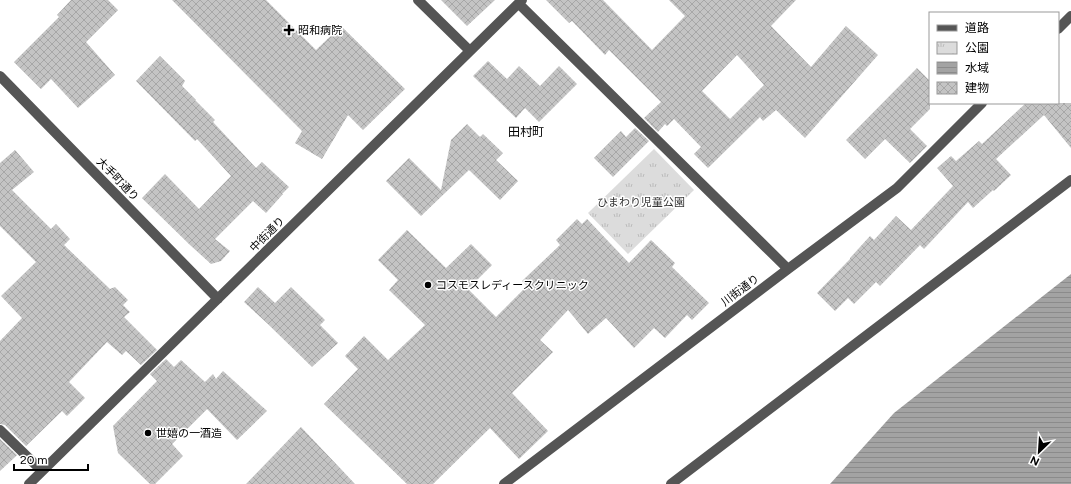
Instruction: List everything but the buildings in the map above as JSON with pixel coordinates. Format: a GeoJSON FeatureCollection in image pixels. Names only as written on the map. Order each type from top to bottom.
{"type":"FeatureCollection","features":[{"type":"Feature","properties":{"kind":"street"},"geometry":{"type":"LineString","coordinates":[[418,0],[470,51]]}},
{"type":"Feature","properties":{"kind":"street"},"geometry":{"type":"LineString","coordinates":[[520,2],[788,269]]}},
{"type":"Feature","properties":{"kind":"street","name":"中街通り"},"geometry":{"type":"LineString","coordinates":[[29,484],[520,2]]}},
{"type":"Feature","properties":{"kind":"street"},"geometry":{"type":"LineString","coordinates":[[1059,28],[1071,16]]}},
{"type":"Feature","properties":{"kind":"street","name":"大手町通り"},"geometry":{"type":"LineString","coordinates":[[0,76],[218,299]]}},
{"type":"Feature","properties":{"kind":"street","name":"川街通り"},"geometry":{"type":"LineString","coordinates":[[504,484],[897,188],[981,104]]}},
{"type":"Feature","properties":{"kind":"street"},"geometry":{"type":"LineString","coordinates":[[671,484],[1071,180]]}},
{"type":"Feature","properties":{"kind":"street"},"geometry":{"type":"LineString","coordinates":[[0,430],[42,471]]}},
{"type":"Feature","properties":{"kind":"green space","name":"ひまわり児童公園"},"geometry":{"type":"Polygon","coordinates":[[[654,149],[694,190],[628,254],[588,213],[654,149]]]}},
{"type":"Feature","properties":{"kind":"water"},"geometry":{"type":"Polygon","coordinates":[[[1071,274],[1071,484],[830,484],[894,413],[1071,274]]]}},
{"type":"Feature","properties":{"kind":"place","name":"昭和病院"},"geometry":{"type":"Point","coordinates":[289,30]}},
{"type":"Feature","properties":{"kind":"place","name":"コスモスレディースクリニック"},"geometry":{"type":"Point","coordinates":[428,285]}},
{"type":"Feature","properties":{"kind":"place","name":"世嬉の一酒造"},"geometry":{"type":"Point","coordinates":[148,433]}},
{"type":"Feature","properties":{"kind":"district","name":"田村町"},"geometry":{"type":"Point","coordinates":[526,132]}}]}
